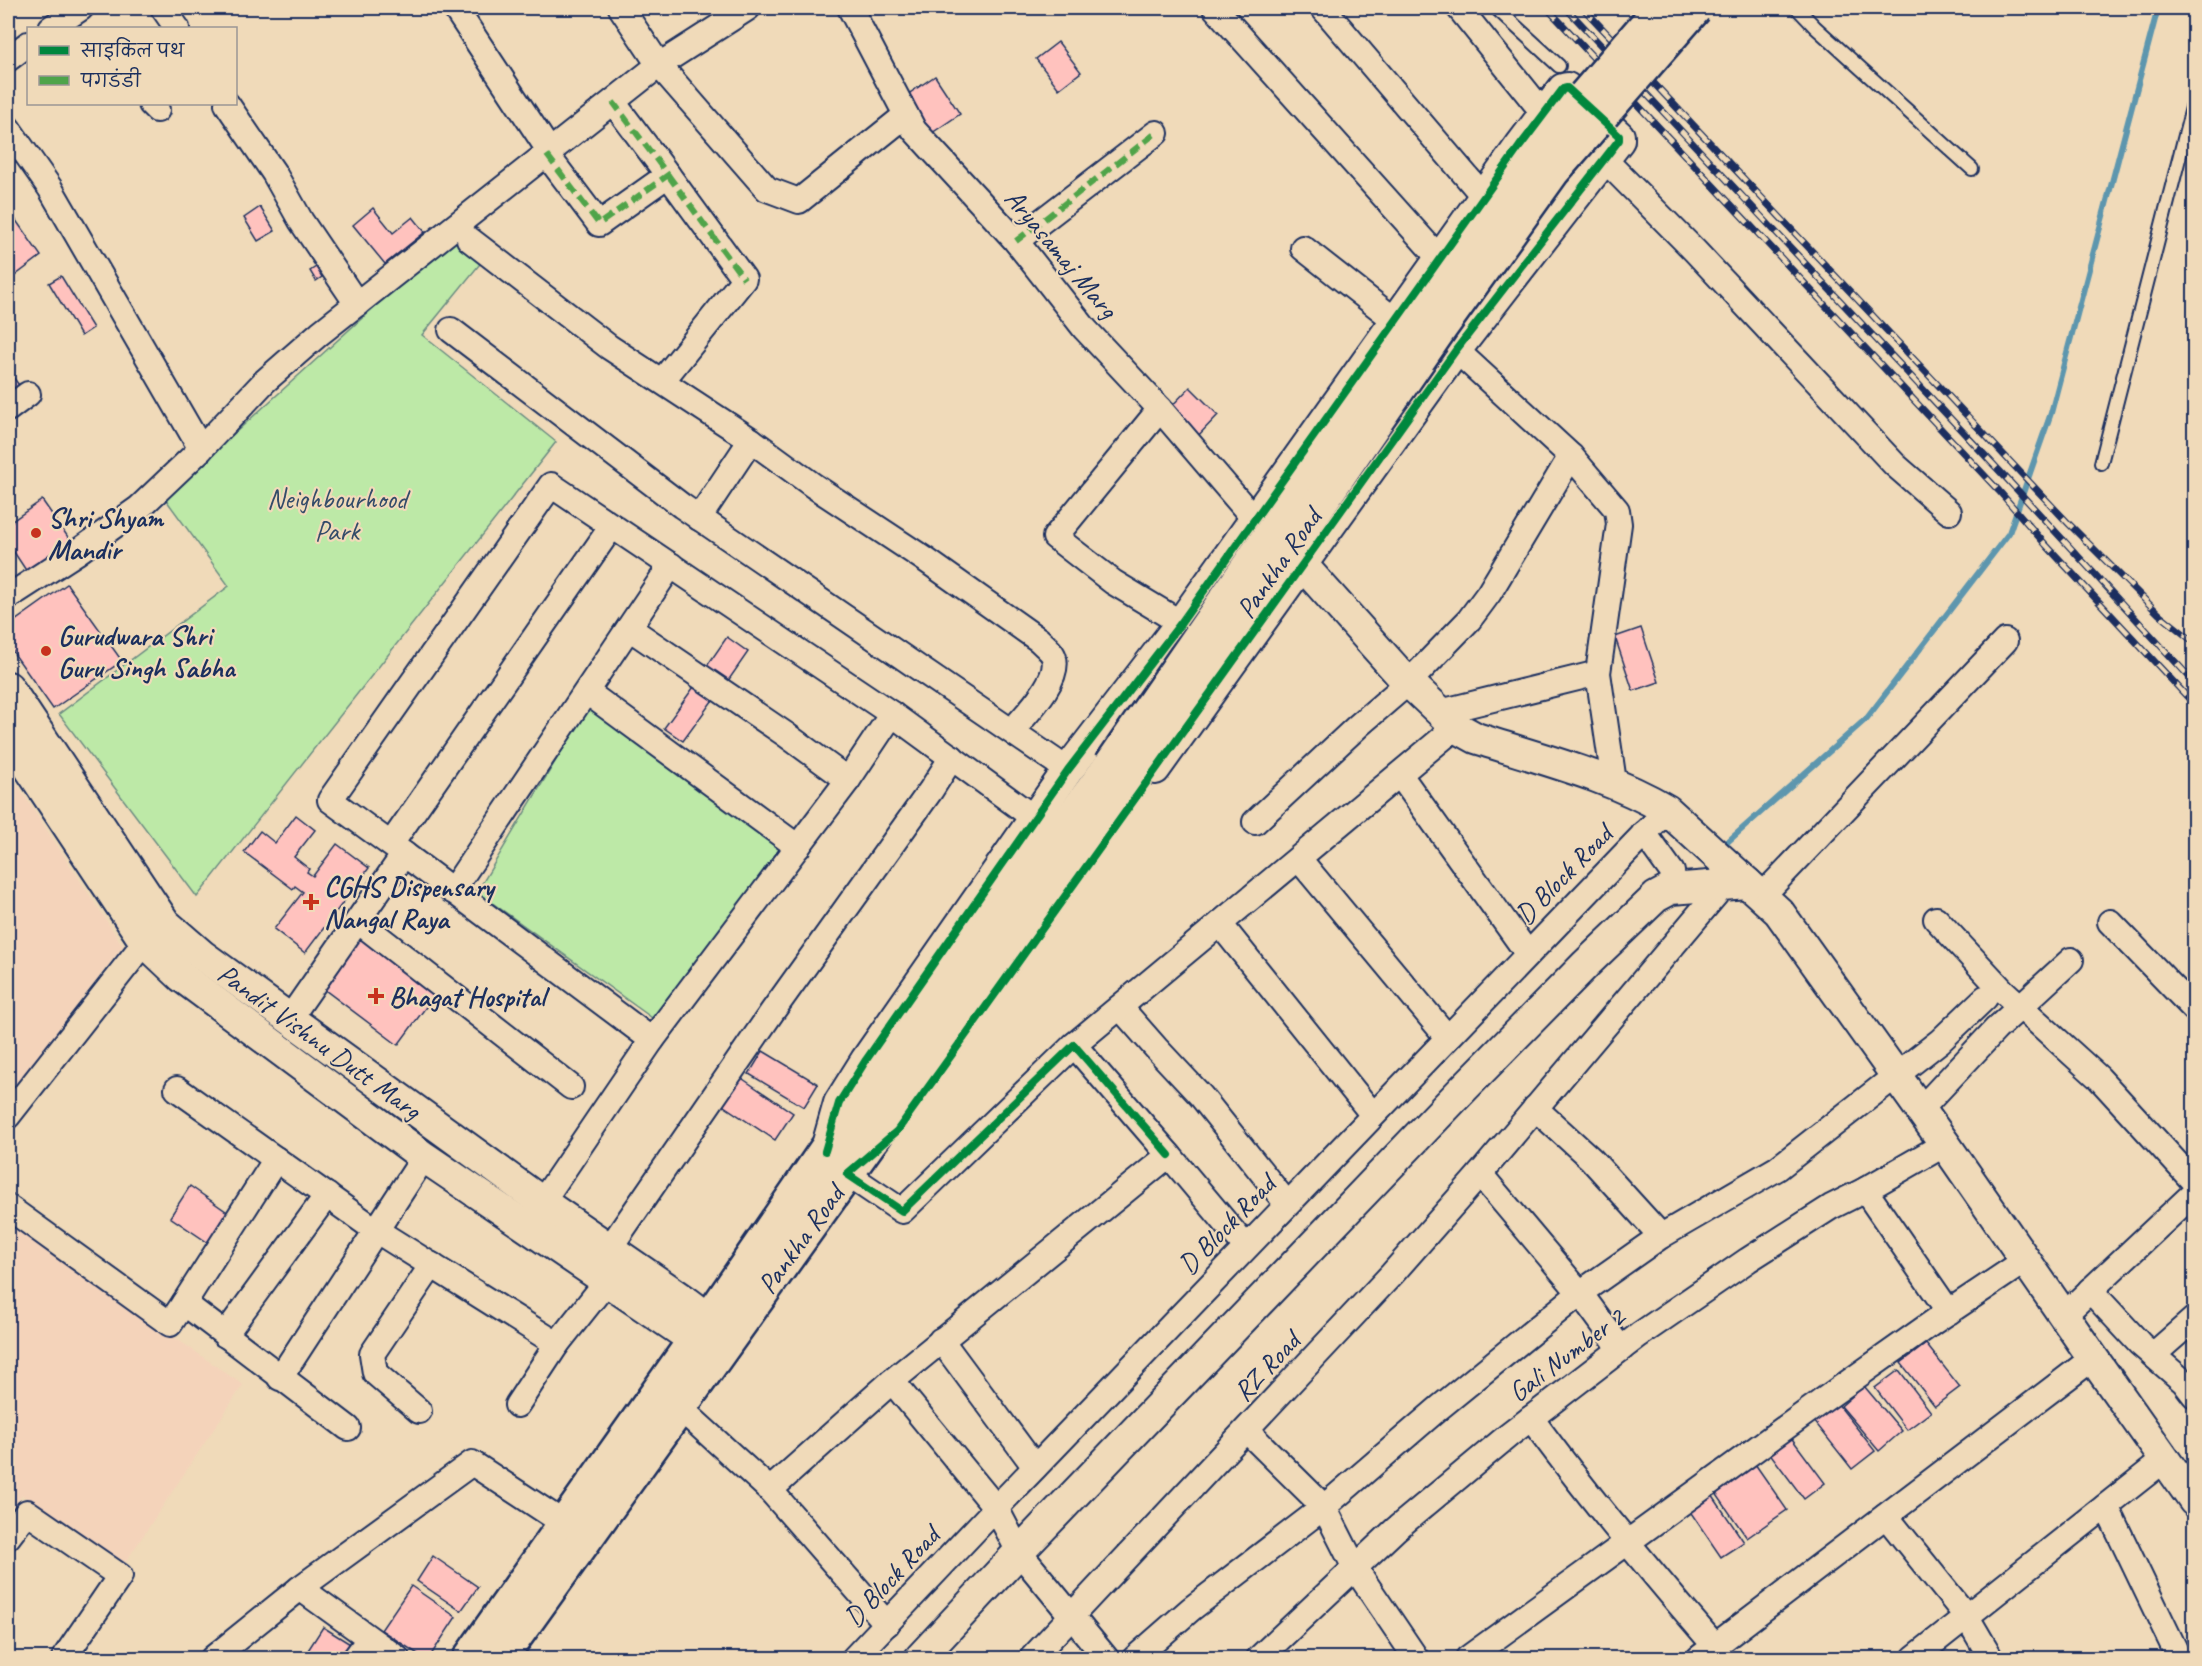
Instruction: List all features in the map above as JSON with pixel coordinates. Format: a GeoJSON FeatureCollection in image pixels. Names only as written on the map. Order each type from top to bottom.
{"type":"FeatureCollection","features":[{"type":"Feature","properties":{"kind":"main road","name":"Pankha Road"},"geometry":{"type":"LineString","coordinates":[[470,1659],[565,1524],[712,1337],[847,1174],[1117,777],[1532,157],[1661,8]]}},
{"type":"Feature","properties":{"kind":"main road","name":"Pankha Road"},"geometry":{"type":"LineString","coordinates":[[500,1659],[679,1407],[712,1337],[825,1151],[1117,777],[1553,171],[1695,8]]}},
{"type":"Feature","properties":{"kind":"street"},"geometry":{"type":"LineString","coordinates":[[163,8],[176,27]]}},
{"type":"Feature","properties":{"kind":"street"},"geometry":{"type":"LineString","coordinates":[[455,8],[548,153],[599,224],[668,175]]}},
{"type":"Feature","properties":{"kind":"street"},"geometry":{"type":"LineString","coordinates":[[621,8],[659,65],[767,189],[799,201],[906,115]]}},
{"type":"Feature","properties":{"kind":"street"},"geometry":{"type":"LineString","coordinates":[[8,597],[76,553],[139,508],[201,449],[265,381],[357,304],[659,65],[748,8]]}},
{"type":"Feature","properties":{"kind":"street","name":"Aryasamaj Marg"},"geometry":{"type":"LineString","coordinates":[[850,8],[914,130],[1016,241],[1085,329],[1257,517]]}},
{"type":"Feature","properties":{"kind":"street"},"geometry":{"type":"LineString","coordinates":[[1215,8],[1440,259]]}},
{"type":"Feature","properties":{"kind":"street"},"geometry":{"type":"LineString","coordinates":[[1323,8],[1484,197]]}},
{"type":"Feature","properties":{"kind":"street"},"geometry":{"type":"LineString","coordinates":[[1460,8],[1545,115]]}},
{"type":"Feature","properties":{"kind":"street"},"geometry":{"type":"LineString","coordinates":[[53,27],[75,14]]}},
{"type":"Feature","properties":{"kind":"street"},"geometry":{"type":"LineString","coordinates":[[8,59],[27,45]]}},
{"type":"Feature","properties":{"kind":"street"},"geometry":{"type":"LineString","coordinates":[[825,1151],[839,1103],[866,1060],[1068,770],[1181,623],[1484,197],[1563,89],[1567,88],[1619,136],[1619,140],[1456,350],[897,1131],[847,1174],[902,1211],[1074,1045],[1400,775],[1448,720],[1598,673]]}},
{"type":"Feature","properties":{"kind":"street"},"geometry":{"type":"LineString","coordinates":[[613,102],[744,279],[662,381]]}},
{"type":"Feature","properties":{"kind":"street"},"geometry":{"type":"LineString","coordinates":[[228,105],[357,304]]}},
{"type":"Feature","properties":{"kind":"street"},"geometry":{"type":"LineString","coordinates":[[8,128],[50,188],[201,449]]}},
{"type":"Feature","properties":{"kind":"street"},"geometry":{"type":"LineString","coordinates":[[1016,241],[1156,133]]}},
{"type":"Feature","properties":{"kind":"street"},"geometry":{"type":"LineString","coordinates":[[1604,159],[1695,252],[1895,465],[1949,512]]}},
{"type":"Feature","properties":{"kind":"street"},"geometry":{"type":"LineString","coordinates":[[469,239],[609,347],[751,440],[814,486],[926,560],[1039,640],[1054,656],[1055,671],[1045,689],[1012,731]]}},
{"type":"Feature","properties":{"kind":"street"},"geometry":{"type":"LineString","coordinates":[[1303,248],[1396,321]]}},
{"type":"Feature","properties":{"kind":"street"},"geometry":{"type":"LineString","coordinates":[[451,330],[699,518],[1068,770]]}},
{"type":"Feature","properties":{"kind":"street"},"geometry":{"type":"LineString","coordinates":[[1456,350],[1571,456],[1617,510],[1618,524],[1598,673],[1614,782]]}},
{"type":"Feature","properties":{"kind":"street"},"geometry":{"type":"LineString","coordinates":[[8,409],[28,394]]}},
{"type":"Feature","properties":{"kind":"street"},"geometry":{"type":"LineString","coordinates":[[1160,409],[1055,537],[1113,582],[1181,623]]}},
{"type":"Feature","properties":{"kind":"street"},"geometry":{"type":"LineString","coordinates":[[699,518],[751,440]]}},
{"type":"Feature","properties":{"kind":"street"},"geometry":{"type":"LineString","coordinates":[[1255,822],[1359,725],[1409,682],[1469,620],[1489,593],[1571,456]]}},
{"type":"Feature","properties":{"kind":"street"},"geometry":{"type":"LineString","coordinates":[[652,1040],[330,800],[551,485],[892,714],[1035,818]]}},
{"type":"Feature","properties":{"kind":"street"},"geometry":{"type":"LineString","coordinates":[[1257,517],[1409,682],[1448,720],[1476,738],[1614,782],[1667,810],[1744,888],[1779,912],[1921,1109],[2164,1460],[2192,1492]]}},
{"type":"Feature","properties":{"kind":"street"},"geometry":{"type":"LineString","coordinates":[[290,1018],[358,921],[398,849],[612,526]]}},
{"type":"Feature","properties":{"kind":"street"},"geometry":{"type":"LineString","coordinates":[[452,891],[671,565]]}},
{"type":"Feature","properties":{"kind":"street"},"geometry":{"type":"LineString","coordinates":[[629,628],[785,734],[848,780]]}},
{"type":"Feature","properties":{"kind":"street","name":"RZ Road"},"geometry":{"type":"LineString","coordinates":[[1032,1659],[1392,1274],[1536,1108],[1744,888],[2005,641]]}},
{"type":"Feature","properties":{"kind":"street","name":"Pandit Vishnu Dutt Marg"},"geometry":{"type":"LineString","coordinates":[[8,687],[182,977],[424,1157],[607,1281],[712,1337]]}},
{"type":"Feature","properties":{"kind":"street"},"geometry":{"type":"LineString","coordinates":[[587,692],[798,847]]}},
{"type":"Feature","properties":{"kind":"street"},"geometry":{"type":"LineString","coordinates":[[542,1202],[652,1040],[848,780],[892,714]]}},
{"type":"Feature","properties":{"kind":"street","name":"Pandit Vishnu Dutt Marg"},"geometry":{"type":"LineString","coordinates":[[8,736],[155,932],[203,956],[542,1202],[687,1302],[712,1337]]}},
{"type":"Feature","properties":{"kind":"street"},"geometry":{"type":"LineString","coordinates":[[609,1248],[772,1012],[932,790],[952,757]]}},
{"type":"Feature","properties":{"kind":"street"},"geometry":{"type":"LineString","coordinates":[[1400,775],[1528,954]]}},
{"type":"Feature","properties":{"kind":"street","name":"D Block Road"},"geometry":{"type":"LineString","coordinates":[[854,1659],[1035,1467],[1667,810]]}},
{"type":"Feature","properties":{"kind":"street"},"geometry":{"type":"LineString","coordinates":[[1644,833],[1672,872],[1674,888]]}},
{"type":"Feature","properties":{"kind":"street"},"geometry":{"type":"LineString","coordinates":[[1299,860],[1447,1037]]}},
{"type":"Feature","properties":{"kind":"street"},"geometry":{"type":"LineString","coordinates":[[920,1659],[1019,1552],[1586,963],[1656,897],[1674,888],[1744,888]]}},
{"type":"Feature","properties":{"kind":"street"},"geometry":{"type":"LineString","coordinates":[[1936,919],[2020,1006],[2099,1078],[2194,1182]]}},
{"type":"Feature","properties":{"kind":"street"},"geometry":{"type":"LineString","coordinates":[[358,921],[571,1087]]}},
{"type":"Feature","properties":{"kind":"street"},"geometry":{"type":"LineString","coordinates":[[2110,922],[2194,1010]]}},
{"type":"Feature","properties":{"kind":"street"},"geometry":{"type":"LineString","coordinates":[[1220,924],[1373,1115]]}},
{"type":"Feature","properties":{"kind":"street"},"geometry":{"type":"LineString","coordinates":[[8,1116],[155,932]]}},
{"type":"Feature","properties":{"kind":"street"},"geometry":{"type":"LineString","coordinates":[[1921,1109],[2020,1006],[2071,960]]}},
{"type":"Feature","properties":{"kind":"street"},"geometry":{"type":"LineString","coordinates":[[1135,1659],[1191,1609],[1324,1507],[1439,1408],[1580,1293],[1661,1236],[1778,1168],[1940,1041],[1985,998]]}},
{"type":"Feature","properties":{"kind":"street"},"geometry":{"type":"LineString","coordinates":[[1120,1007],[1201,1096],[1287,1204]]}},
{"type":"Feature","properties":{"kind":"street"},"geometry":{"type":"LineString","coordinates":[[1074,1045],[1246,1247]]}},
{"type":"Feature","properties":{"kind":"street"},"geometry":{"type":"LineString","coordinates":[[177,1089],[377,1231],[557,1344]]}},
{"type":"Feature","properties":{"kind":"street"},"geometry":{"type":"LineString","coordinates":[[1536,1108],[1591,1160],[1661,1236]]}},
{"type":"Feature","properties":{"kind":"street","name":"Gali Number 2"},"geometry":{"type":"LineString","coordinates":[[1259,1659],[1396,1528],[1621,1349],[1765,1249],[1831,1207],[1945,1144]]}},
{"type":"Feature","properties":{"kind":"street"},"geometry":{"type":"LineString","coordinates":[[770,1490],[892,1381],[1169,1155]]}},
{"type":"Feature","properties":{"kind":"street"},"geometry":{"type":"LineString","coordinates":[[280,1378],[424,1157]]}},
{"type":"Feature","properties":{"kind":"street"},"geometry":{"type":"LineString","coordinates":[[8,1207],[170,1324],[276,1159]]}},
{"type":"Feature","properties":{"kind":"street"},"geometry":{"type":"LineString","coordinates":[[1480,1174],[1580,1293],[1621,1349]]}},
{"type":"Feature","properties":{"kind":"street"},"geometry":{"type":"LineString","coordinates":[[1865,1190],[1949,1312]]}},
{"type":"Feature","properties":{"kind":"street"},"geometry":{"type":"LineString","coordinates":[[2064,1315],[2194,1193]]}},
{"type":"Feature","properties":{"kind":"street"},"geometry":{"type":"LineString","coordinates":[[225,1335],[327,1195]]}},
{"type":"Feature","properties":{"kind":"street"},"geometry":{"type":"LineString","coordinates":[[1468,1659],[1949,1312],[2026,1260]]}},
{"type":"Feature","properties":{"kind":"street"},"geometry":{"type":"LineString","coordinates":[[419,1411],[375,1373],[372,1354],[432,1265]]}},
{"type":"Feature","properties":{"kind":"street"},"geometry":{"type":"LineString","coordinates":[[517,1405],[557,1344],[607,1281]]}},
{"type":"Feature","properties":{"kind":"street"},"geometry":{"type":"LineString","coordinates":[[2090,1290],[2153,1355],[2184,1382],[2194,1395]]}},
{"type":"Feature","properties":{"kind":"street"},"geometry":{"type":"LineString","coordinates":[[184,1303],[348,1428]]}},
{"type":"Feature","properties":{"kind":"street"},"geometry":{"type":"LineString","coordinates":[[2153,1355],[2194,1319]]}},
{"type":"Feature","properties":{"kind":"street"},"geometry":{"type":"LineString","coordinates":[[941,1340],[1035,1467]]}},
{"type":"Feature","properties":{"kind":"street"},"geometry":{"type":"LineString","coordinates":[[1532,1418],[1707,1652],[2093,1358]]}},
{"type":"Feature","properties":{"kind":"street"},"geometry":{"type":"LineString","coordinates":[[892,1381],[996,1508],[1019,1552],[1106,1659]]}},
{"type":"Feature","properties":{"kind":"street"},"geometry":{"type":"LineString","coordinates":[[679,1407],[770,1490],[887,1624]]}},
{"type":"Feature","properties":{"kind":"street"},"geometry":{"type":"LineString","coordinates":[[1246,1431],[1324,1507],[1355,1568],[1416,1659]]}},
{"type":"Feature","properties":{"kind":"street"},"geometry":{"type":"LineString","coordinates":[[1914,1659],[2164,1460]]}},
{"type":"Feature","properties":{"kind":"street"},"geometry":{"type":"LineString","coordinates":[[213,1659],[300,1588],[472,1462],[565,1524]]}},
{"type":"Feature","properties":{"kind":"street"},"geometry":{"type":"LineString","coordinates":[[2106,1506],[2179,1659]]}},
{"type":"Feature","properties":{"kind":"street"},"geometry":{"type":"LineString","coordinates":[[8,1537],[27,1512],[120,1576],[64,1659]]}},
{"type":"Feature","properties":{"kind":"street"},"geometry":{"type":"LineString","coordinates":[[1886,1516],[1967,1617],[1991,1659]]}},
{"type":"Feature","properties":{"kind":"street"},"geometry":{"type":"LineString","coordinates":[[300,1588],[397,1659]]}},
{"type":"Feature","properties":{"kind":"street"},"geometry":{"type":"LineString","coordinates":[[355,1659],[369,1639]]}},
{"type":"Feature","properties":{"kind":"lane"},"geometry":{"type":"LineString","coordinates":[[1496,8],[1559,66]]}},
{"type":"Feature","properties":{"kind":"lane"},"geometry":{"type":"LineString","coordinates":[[1797,8],[1972,169]]}},
{"type":"Feature","properties":{"kind":"lane"},"geometry":{"type":"LineString","coordinates":[[2101,463],[2194,100]]}},
{"type":"Feature","properties":{"kind":"shaded area"},"geometry":{"type":"Polygon","coordinates":[[[8,771],[123,946],[8,1094],[8,771]]]}},
{"type":"Feature","properties":{"kind":"shaded area"},"geometry":{"type":"Polygon","coordinates":[[[8,1221],[243,1385],[123,1566],[22,1495],[8,1516],[8,1221]]]}},
{"type":"Feature","properties":{"kind":"green space","name":"Neighbourhood Park"},"geometry":{"type":"Polygon","coordinates":[[[453,236],[484,259],[422,335],[556,442],[197,897],[59,714],[229,586],[164,497],[453,236]]]}},
{"type":"Feature","properties":{"kind":"green space"},"geometry":{"type":"Polygon","coordinates":[[[589,705],[783,849],[655,1020],[477,892],[589,705]]]}},
{"type":"Feature","properties":{"kind":"building"},"geometry":{"type":"Polygon","coordinates":[[[1058,42],[1081,72],[1059,89],[1036,59],[1058,42]]]}},
{"type":"Feature","properties":{"kind":"building"},"geometry":{"type":"Polygon","coordinates":[[[935,76],[960,114],[926,137],[901,99],[935,76]]]}},
{"type":"Feature","properties":{"kind":"building"},"geometry":{"type":"Polygon","coordinates":[[[260,207],[275,231],[258,241],[244,218],[260,207]]]}},
{"type":"Feature","properties":{"kind":"building"},"geometry":{"type":"Polygon","coordinates":[[[373,208],[393,233],[413,217],[425,232],[385,264],[353,225],[373,208]]]}},
{"type":"Feature","properties":{"kind":"building"},"geometry":{"type":"Polygon","coordinates":[[[8,209],[41,256],[8,281],[8,209]]]}},
{"type":"Feature","properties":{"kind":"building"},"geometry":{"type":"Polygon","coordinates":[[[316,267],[322,277],[316,281],[310,271],[316,267]]]}},
{"type":"Feature","properties":{"kind":"building"},"geometry":{"type":"Polygon","coordinates":[[[61,276],[93,328],[81,336],[49,283],[61,276]]]}},
{"type":"Feature","properties":{"kind":"building"},"geometry":{"type":"Polygon","coordinates":[[[8,370],[21,388],[8,395],[8,370]]]}},
{"type":"Feature","properties":{"kind":"building"},"geometry":{"type":"Polygon","coordinates":[[[1190,387],[1218,415],[1195,439],[1166,412],[1190,387]]]}},
{"type":"Feature","properties":{"kind":"building","name":"Shri Shyam Mandir"},"geometry":{"type":"Polygon","coordinates":[[[42,500],[75,547],[31,578],[8,543],[8,524],[42,500]]]}},
{"type":"Feature","properties":{"kind":"building"},"geometry":{"type":"Polygon","coordinates":[[[67,584],[122,661],[53,709],[8,645],[8,626],[67,584]]]}},
{"type":"Feature","properties":{"kind":"building"},"geometry":{"type":"Polygon","coordinates":[[[1641,628],[1659,682],[1633,691],[1615,637],[1641,628]]]}},
{"type":"Feature","properties":{"kind":"building"},"geometry":{"type":"Polygon","coordinates":[[[727,637],[748,652],[721,691],[700,676],[727,637]]]}},
{"type":"Feature","properties":{"kind":"building"},"geometry":{"type":"Polygon","coordinates":[[[696,684],[715,697],[683,741],[664,728],[696,684]]]}},
{"type":"Feature","properties":{"kind":"building"},"geometry":{"type":"Polygon","coordinates":[[[296,815],[315,830],[294,857],[309,869],[307,872],[313,876],[337,844],[369,868],[305,953],[274,929],[303,892],[295,886],[293,889],[244,852],[260,831],[275,843],[296,815]]]}},
{"type":"Feature","properties":{"kind":"building"},"geometry":{"type":"Polygon","coordinates":[[[355,932],[437,992],[398,1045],[317,984],[355,932]]]}},
{"type":"Feature","properties":{"kind":"building"},"geometry":{"type":"Polygon","coordinates":[[[763,1051],[818,1084],[804,1107],[749,1074],[763,1051]]]}},
{"type":"Feature","properties":{"kind":"building"},"geometry":{"type":"Polygon","coordinates":[[[740,1077],[793,1113],[775,1140],[721,1104],[740,1077]]]}},
{"type":"Feature","properties":{"kind":"building"},"geometry":{"type":"Polygon","coordinates":[[[190,1186],[230,1214],[210,1244],[170,1217],[190,1186]]]}},
{"type":"Feature","properties":{"kind":"building"},"geometry":{"type":"Polygon","coordinates":[[[1926,1344],[1960,1387],[1935,1406],[1901,1363],[1926,1344]]]}},
{"type":"Feature","properties":{"kind":"building"},"geometry":{"type":"Polygon","coordinates":[[[1899,1370],[1931,1412],[1907,1430],[1875,1388],[1899,1370]]]}},
{"type":"Feature","properties":{"kind":"building"},"geometry":{"type":"Polygon","coordinates":[[[1864,1386],[1902,1431],[1879,1451],[1841,1406],[1864,1386]]]}},
{"type":"Feature","properties":{"kind":"building"},"geometry":{"type":"Polygon","coordinates":[[[1837,1403],[1875,1451],[1852,1469],[1814,1421],[1837,1403]]]}},
{"type":"Feature","properties":{"kind":"building"},"geometry":{"type":"Polygon","coordinates":[[[1787,1432],[1825,1483],[1804,1499],[1766,1448],[1787,1432]]]}},
{"type":"Feature","properties":{"kind":"building"},"geometry":{"type":"Polygon","coordinates":[[[1753,1461],[1787,1510],[1747,1538],[1713,1489],[1753,1461]]]}},
{"type":"Feature","properties":{"kind":"building"},"geometry":{"type":"Polygon","coordinates":[[[1710,1492],[1744,1542],[1721,1557],[1687,1507],[1710,1492]]]}},
{"type":"Feature","properties":{"kind":"building"},"geometry":{"type":"Polygon","coordinates":[[[433,1556],[478,1587],[461,1611],[417,1581],[433,1556]]]}},
{"type":"Feature","properties":{"kind":"building"},"geometry":{"type":"Polygon","coordinates":[[[411,1586],[456,1617],[429,1658],[424,1658],[381,1630],[411,1586]]]}},
{"type":"Feature","properties":{"kind":"building"},"geometry":{"type":"Polygon","coordinates":[[[323,1627],[355,1647],[348,1658],[303,1658],[323,1627]]]}},
{"type":"Feature","properties":{"kind":"waterway"},"geometry":{"type":"LineString","coordinates":[[1724,845],[1867,718],[2009,533],[2051,413],[2158,8]]}},
{"type":"Feature","properties":{"kind":"railway"},"geometry":{"type":"LineString","coordinates":[[1547,8],[1999,491],[2194,704]]}},
{"type":"Feature","properties":{"kind":"railway"},"geometry":{"type":"LineString","coordinates":[[1566,8],[2194,682]]}},
{"type":"Feature","properties":{"kind":"railway"},"geometry":{"type":"LineString","coordinates":[[1583,8],[2069,524],[2159,614],[2194,642]]}},
{"type":"Feature","properties":{"kind":"marked path"},"geometry":{"type":"LineString","coordinates":[[547,155],[599,224],[668,175],[613,102]]}},
{"type":"Feature","properties":{"kind":"marked path"},"geometry":{"type":"LineString","coordinates":[[1016,241],[1156,133]]}},
{"type":"Feature","properties":{"kind":"marked path"},"geometry":{"type":"LineString","coordinates":[[668,175],[744,279]]}},
{"type":"Feature","properties":{"kind":"cycle path"},"geometry":{"type":"LineString","coordinates":[[825,1151],[839,1103],[866,1060],[1068,770],[1181,623],[1520,146],[1563,89],[1567,88],[1619,136],[1619,140],[1456,350],[897,1131],[847,1174],[902,1211],[1074,1045],[1169,1155]]}},
{"type":"Feature","properties":{"kind":"place","name":"Shri Shyam Mandir"},"geometry":{"type":"Point","coordinates":[36,533]}},
{"type":"Feature","properties":{"kind":"place","name":"Gurudwara Shri Guru Singh Sabha"},"geometry":{"type":"Point","coordinates":[46,651]}},
{"type":"Feature","properties":{"kind":"place","name":"CGHS Dispensary Nangal Raya"},"geometry":{"type":"Point","coordinates":[311,902]}},
{"type":"Feature","properties":{"kind":"place","name":"Bhagat Hospital"},"geometry":{"type":"Point","coordinates":[376,996]}}]}
